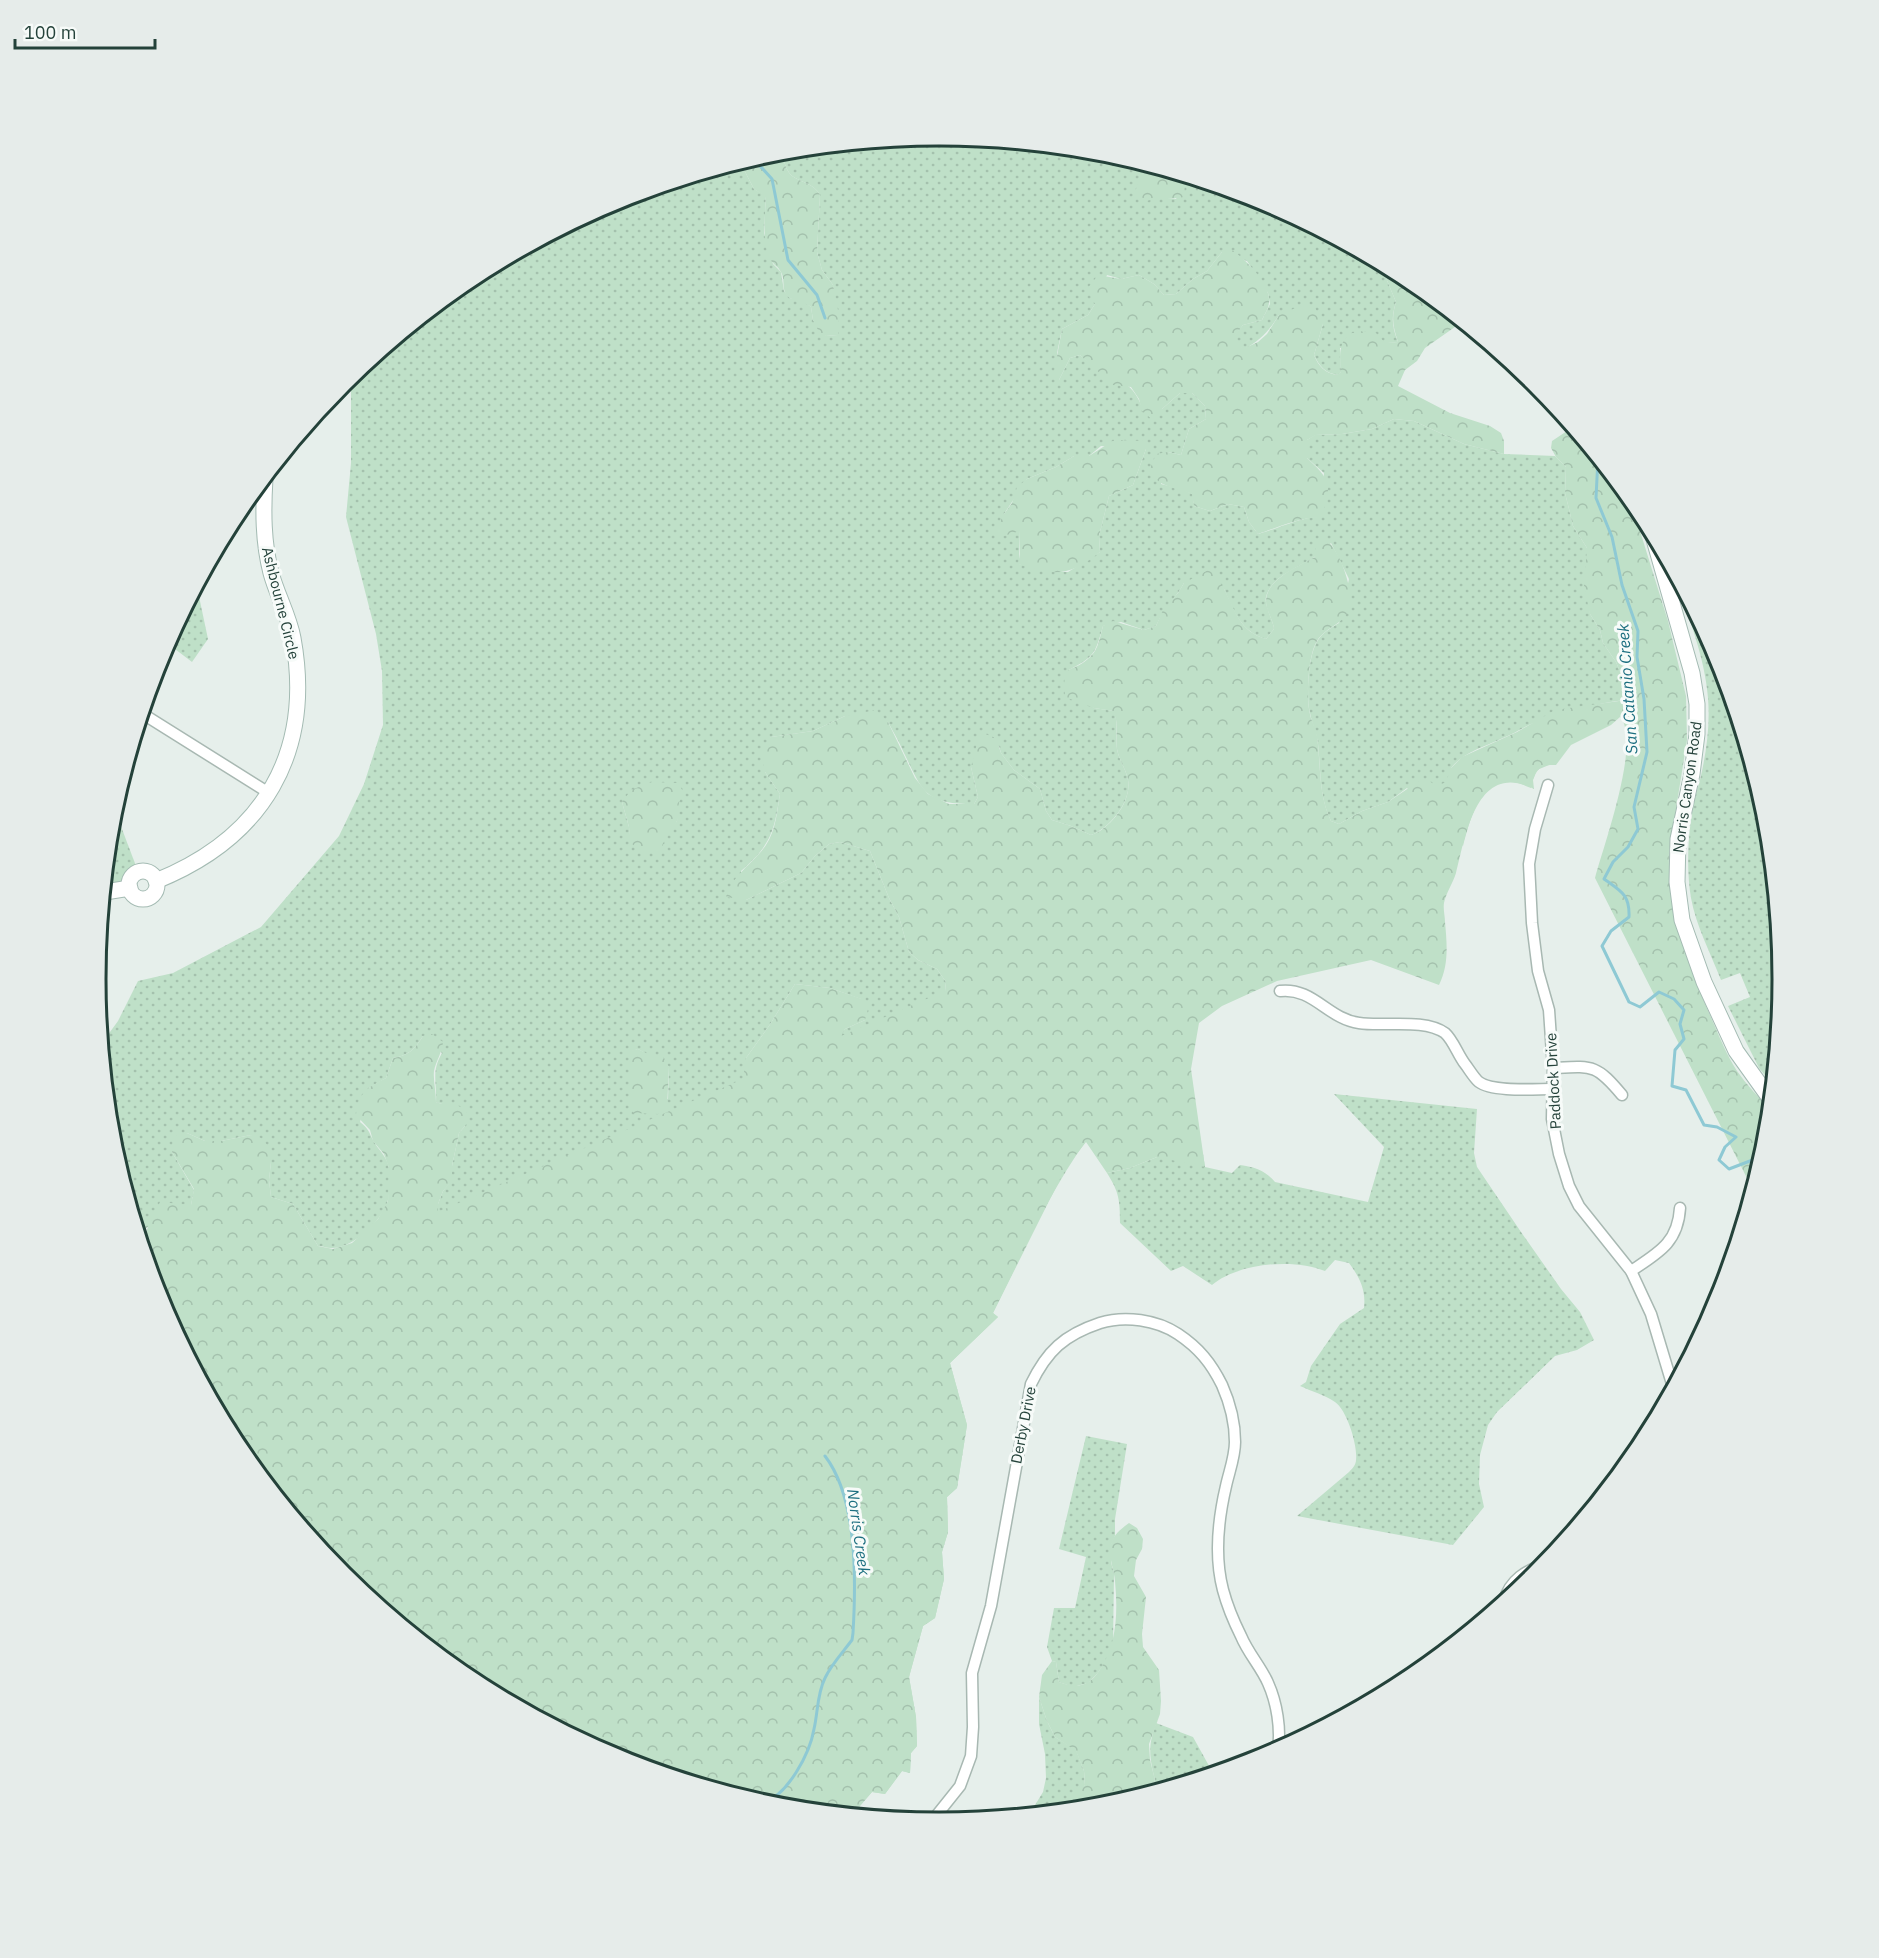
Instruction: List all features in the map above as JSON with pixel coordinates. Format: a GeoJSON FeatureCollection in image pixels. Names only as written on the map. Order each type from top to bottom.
{"type":"FeatureCollection","features":[{"type":"Feature","properties":{"kind":"street","name":"Ashbourne Circle"},"geometry":{"type":"LineString","coordinates":[[112,891],[130,888],[132,877],[141,871],[149,872],[156,881],[193,864],[227,841],[264,802],[289,752],[296,725],[298,694],[292,636],[267,554],[263,518],[264,492]]}},
{"type":"Feature","properties":{"kind":"street"},"geometry":{"type":"LineString","coordinates":[[259,499],[264,499]]}},
{"type":"Feature","properties":{"kind":"street","name":"Norris Canyon Road"},"geometry":{"type":"LineString","coordinates":[[1660,560],[1692,673],[1697,704],[1697,734],[1692,774],[1678,839],[1677,882],[1682,920],[1704,982],[1736,1052],[1764,1091]]}},
{"type":"Feature","properties":{"kind":"street"},"geometry":{"type":"LineString","coordinates":[[149,718],[269,793]]}},
{"type":"Feature","properties":{"kind":"street","name":"Paddock Drive"},"geometry":{"type":"LineString","coordinates":[[1548,785],[1535,829],[1529,864],[1532,923],[1538,971],[1549,1010],[1553,1068],[1552,1119],[1558,1154],[1569,1186],[1586,1215],[1630,1271],[1651,1314],[1673,1374]]}},
{"type":"Feature","properties":{"kind":"street"},"geometry":{"type":"LineString","coordinates":[[1280,991],[1301,992],[1335,1015],[1358,1023],[1417,1025],[1446,1034],[1480,1083],[1496,1088],[1551,1089]]}},
{"type":"Feature","properties":{"kind":"street"},"geometry":{"type":"LineString","coordinates":[[1553,1068],[1595,1069],[1604,1074],[1622,1095]]}},
{"type":"Feature","properties":{"kind":"street"},"geometry":{"type":"LineString","coordinates":[[1630,1271],[1659,1252],[1674,1236],[1680,1208]]}},
{"type":"Feature","properties":{"kind":"street","name":"Derby Drive"},"geometry":{"type":"LineString","coordinates":[[939,1812],[960,1786],[970,1756],[973,1727],[972,1673],[991,1606],[1031,1384],[1049,1353],[1075,1334],[1103,1322],[1140,1320],[1171,1329],[1201,1352],[1213,1367],[1230,1404],[1235,1444],[1222,1508],[1218,1540],[1219,1565],[1223,1590],[1241,1636],[1269,1684],[1277,1715],[1279,1739]]}},
{"type":"Feature","properties":{"kind":"green space"},"geometry":{"type":"Polygon","coordinates":[[[940,146],[1048,153],[1102,162],[1143,171],[1159,197],[1176,199],[1184,183],[1258,209],[1308,232],[1386,277],[1396,302],[1393,322],[1398,342],[1340,348],[1341,372],[1338,375],[1323,369],[1314,355],[1323,324],[1279,315],[1264,335],[1243,350],[1233,337],[1243,325],[1262,320],[1270,304],[1268,293],[1247,261],[1222,252],[1207,271],[1193,279],[1176,294],[1164,295],[1154,284],[1139,275],[1121,279],[1107,275],[1088,315],[1062,329],[1057,353],[1059,380],[1070,358],[1080,355],[1133,391],[1143,411],[1162,409],[1180,393],[1192,393],[1205,406],[1206,419],[1189,429],[1181,455],[1168,452],[1161,484],[1193,494],[1194,506],[1210,511],[1228,504],[1244,507],[1249,522],[1258,534],[1298,521],[1321,517],[1324,473],[1307,458],[1307,440],[1315,435],[1342,434],[1372,429],[1394,419],[1414,421],[1464,444],[1504,454],[1555,456],[1566,467],[1565,493],[1573,526],[1587,548],[1590,614],[1600,630],[1603,643],[1616,662],[1621,674],[1621,689],[1626,700],[1581,708],[1547,718],[1461,758],[1451,768],[1553,741],[1550,765],[1539,769],[1534,776],[1531,788],[1514,782],[1500,783],[1483,795],[1473,814],[1463,846],[1407,788],[1388,802],[1362,811],[1339,824],[1331,821],[1322,793],[1317,736],[1310,713],[1308,687],[1315,646],[1327,630],[1339,623],[1349,579],[1331,543],[1316,556],[1292,569],[1273,584],[1266,600],[1274,629],[1266,639],[1257,636],[1244,626],[1224,589],[1184,583],[1156,626],[1144,630],[1121,622],[1103,626],[1093,653],[1069,670],[1094,708],[1114,711],[1117,749],[1127,776],[1128,788],[1127,796],[1118,813],[1105,826],[1091,835],[1052,820],[1046,811],[1040,789],[1014,770],[1001,753],[999,746],[971,767],[978,797],[974,804],[945,801],[927,793],[915,777],[888,722],[845,716],[813,731],[771,737],[765,772],[780,794],[770,837],[759,853],[741,871],[746,900],[801,873],[829,844],[840,842],[870,851],[899,917],[909,952],[918,960],[937,969],[946,982],[943,1009],[1086,1141],[1072,1161],[1025,1247],[993,1313],[998,1317],[950,1363],[967,1425],[957,1488],[947,1497],[948,1532],[942,1552],[944,1579],[935,1618],[923,1626],[909,1677],[916,1717],[917,1746],[911,1753],[910,1773],[902,1771],[885,1794],[872,1792],[859,1808],[768,1794],[437,1222],[438,1204],[443,1191],[451,1181],[459,1133],[465,1126],[442,1104],[436,1102],[436,1072],[442,1053],[423,1036],[411,1051],[393,1058],[386,1078],[369,1088],[360,1122],[368,1130],[388,1164],[390,1179],[388,1200],[380,1216],[366,1232],[348,1244],[331,1248],[318,1246],[293,1204],[271,1197],[269,1180],[271,1162],[251,1135],[221,1141],[205,1141],[187,1133],[172,1152],[194,1190],[191,1205],[146,1229],[123,1142],[108,1035],[118,1021],[138,981],[173,973],[261,927],[339,836],[364,784],[383,725],[382,671],[376,634],[346,517],[351,463],[351,389],[432,318],[477,286],[523,258],[621,209],[672,190],[744,169],[754,189],[766,196],[764,233],[773,264],[781,272],[784,291],[790,298],[805,302],[811,307],[813,320],[826,336],[837,335],[833,285],[822,270],[817,252],[820,195],[811,186],[791,175],[784,161],[831,153],[940,146]],[[1101,446],[1089,456],[1074,456],[1056,467],[1027,479],[1004,514],[1020,530],[1019,564],[1055,572],[1068,572],[1100,552],[1099,536],[1109,496],[1133,485],[1146,449],[1101,446]],[[678,801],[622,802],[631,843],[663,840],[677,821],[678,801]],[[795,984],[746,1058],[839,1037],[845,1029],[865,1020],[861,999],[830,988],[795,984]],[[638,1049],[629,1052],[629,1107],[668,1099],[669,1067],[638,1049]]]}},
{"type":"Feature","properties":{"kind":"green space"},"geometry":{"type":"Polygon","coordinates":[[[784,161],[791,175],[811,186],[820,195],[817,252],[822,270],[833,285],[839,315],[838,335],[820,334],[813,320],[811,307],[787,295],[781,272],[769,257],[767,250],[766,197],[754,189],[744,169],[784,161]]]}},
{"type":"Feature","properties":{"kind":"green space"},"geometry":{"type":"Polygon","coordinates":[[[1144,172],[1185,183],[1184,197],[1146,201],[1135,191],[1144,172]]]}},
{"type":"Feature","properties":{"kind":"green space"},"geometry":{"type":"Polygon","coordinates":[[[1232,250],[1244,259],[1262,280],[1269,295],[1268,307],[1262,320],[1243,325],[1234,337],[1243,349],[1258,342],[1267,334],[1279,315],[1300,306],[1315,308],[1323,324],[1314,355],[1323,369],[1337,375],[1341,372],[1342,344],[1349,335],[1363,331],[1376,333],[1385,343],[1398,342],[1393,322],[1396,302],[1386,277],[1447,318],[1456,326],[1425,348],[1417,361],[1405,370],[1398,386],[1450,413],[1490,426],[1501,433],[1504,441],[1504,454],[1464,444],[1414,421],[1394,419],[1372,429],[1316,435],[1307,440],[1307,458],[1321,473],[1328,485],[1321,518],[1298,521],[1258,534],[1249,522],[1244,507],[1228,504],[1210,511],[1194,506],[1192,494],[1157,480],[1150,469],[1156,454],[1168,452],[1181,455],[1189,429],[1206,419],[1205,406],[1192,393],[1180,393],[1162,409],[1154,421],[1142,411],[1139,399],[1131,387],[1113,385],[1080,355],[1070,358],[1059,380],[1053,378],[1062,329],[1088,315],[1095,304],[1087,289],[1098,275],[1121,279],[1139,275],[1154,284],[1164,295],[1176,294],[1193,279],[1207,271],[1222,252],[1232,250]]]}},
{"type":"Feature","properties":{"kind":"green space"},"geometry":{"type":"Polygon","coordinates":[[[1567,431],[1632,516],[1640,528],[1668,621],[1686,696],[1687,740],[1669,853],[1671,894],[1686,954],[1722,1042],[1737,1071],[1763,1101],[1748,1179],[1595,878],[1624,770],[1627,748],[1626,730],[1620,717],[1611,725],[1571,745],[1556,765],[1537,770],[1533,780],[1534,789],[1515,783],[1499,784],[1487,793],[1477,806],[1444,903],[1446,954],[1439,985],[1371,960],[1277,981],[1222,1006],[1199,1023],[1191,1069],[1205,1167],[1157,1157],[1130,1168],[1107,1173],[1086,1142],[1065,1169],[993,1313],[998,1317],[950,1363],[967,1425],[957,1488],[947,1497],[948,1532],[942,1552],[944,1579],[935,1618],[923,1626],[909,1677],[916,1717],[917,1746],[911,1753],[910,1773],[902,1771],[885,1794],[872,1792],[859,1808],[777,1796],[724,1784],[672,1768],[621,1749],[571,1726],[477,1672],[432,1640],[350,1568],[313,1528],[247,1442],[218,1395],[192,1347],[151,1247],[146,1231],[160,1202],[191,1205],[194,1189],[172,1152],[173,1136],[187,1133],[205,1141],[221,1141],[251,1135],[261,1138],[270,1148],[271,1197],[293,1204],[318,1246],[333,1249],[352,1243],[378,1219],[388,1201],[389,1168],[384,1154],[373,1141],[370,1130],[356,1115],[361,1096],[369,1088],[386,1078],[393,1058],[411,1051],[423,1036],[432,1034],[443,1042],[434,1071],[436,1102],[453,1103],[466,1110],[469,1119],[459,1133],[452,1166],[452,1181],[443,1191],[438,1204],[438,1212],[743,1079],[746,1058],[795,984],[830,988],[862,999],[868,1009],[865,1020],[845,1029],[841,1036],[945,991],[946,982],[937,969],[918,960],[909,952],[899,917],[870,851],[840,842],[829,844],[801,873],[746,900],[726,897],[738,875],[766,845],[776,820],[780,794],[765,772],[761,749],[771,737],[813,731],[845,716],[876,710],[888,722],[915,778],[928,794],[949,804],[974,804],[978,797],[971,767],[980,732],[996,738],[1001,753],[1014,770],[1040,789],[1046,811],[1052,820],[1091,835],[1105,827],[1118,813],[1127,797],[1128,780],[1117,749],[1117,726],[1113,711],[1094,708],[1065,697],[1065,677],[1069,670],[1083,663],[1093,654],[1103,626],[1113,621],[1144,630],[1156,626],[1163,610],[1184,583],[1210,569],[1222,586],[1239,619],[1250,631],[1266,639],[1274,629],[1266,601],[1271,586],[1284,574],[1315,557],[1316,546],[1325,539],[1340,559],[1349,589],[1350,605],[1345,617],[1317,641],[1310,666],[1308,688],[1310,714],[1317,736],[1324,800],[1331,821],[1339,824],[1362,811],[1388,802],[1419,781],[1429,781],[1437,786],[1446,782],[1451,768],[1462,757],[1517,732],[1555,710],[1626,700],[1621,689],[1621,674],[1616,662],[1603,643],[1600,630],[1590,614],[1584,586],[1587,548],[1573,526],[1565,493],[1566,467],[1551,448],[1552,441],[1567,431]]]}},
{"type":"Feature","properties":{"kind":"green space"},"geometry":{"type":"Polygon","coordinates":[[[1114,440],[1144,441],[1146,449],[1133,485],[1109,496],[1099,536],[1100,552],[1079,566],[1061,572],[1042,571],[1018,564],[1020,531],[997,538],[996,530],[1012,503],[1017,487],[1027,479],[1056,467],[1074,456],[1089,456],[1114,440]]]}},
{"type":"Feature","properties":{"kind":"green space"},"geometry":{"type":"Polygon","coordinates":[[[199,597],[208,639],[192,662],[175,649],[199,597]]]}},
{"type":"Feature","properties":{"kind":"green space"},"geometry":{"type":"Polygon","coordinates":[[[1689,614],[1709,660],[1744,763],[1765,870],[1771,925],[1772,979],[1771,1033],[1766,1077],[1759,1068],[1728,1006],[1750,997],[1740,973],[1721,980],[1700,929],[1691,898],[1688,862],[1690,825],[1705,753],[1709,707],[1696,638],[1689,614]]]}},
{"type":"Feature","properties":{"kind":"green space"},"geometry":{"type":"Polygon","coordinates":[[[652,782],[678,783],[684,793],[679,802],[677,821],[664,842],[661,853],[644,851],[630,843],[629,827],[622,802],[631,790],[652,782]]]}},
{"type":"Feature","properties":{"kind":"green space"},"geometry":{"type":"Polygon","coordinates":[[[121,827],[136,866],[121,883],[112,885],[121,827]]]}},
{"type":"Feature","properties":{"kind":"green space"},"geometry":{"type":"Polygon","coordinates":[[[638,1049],[650,1055],[663,1057],[669,1067],[667,1109],[658,1114],[634,1113],[629,1107],[629,1051],[638,1049]]]}},
{"type":"Feature","properties":{"kind":"green space"},"geometry":{"type":"Polygon","coordinates":[[[1334,1094],[1477,1109],[1474,1153],[1477,1167],[1561,1289],[1580,1312],[1594,1340],[1577,1350],[1555,1356],[1497,1412],[1488,1425],[1480,1455],[1479,1484],[1484,1507],[1453,1545],[1297,1516],[1349,1472],[1356,1462],[1353,1438],[1344,1412],[1327,1397],[1300,1386],[1306,1382],[1311,1366],[1340,1324],[1364,1308],[1361,1284],[1349,1263],[1335,1260],[1325,1271],[1312,1267],[1282,1264],[1251,1267],[1212,1285],[1183,1266],[1171,1271],[1120,1223],[1118,1196],[1107,1173],[1130,1168],[1162,1155],[1193,1162],[1203,1154],[1205,1167],[1232,1173],[1240,1165],[1255,1168],[1264,1172],[1275,1182],[1368,1202],[1384,1147],[1334,1094]]]}},
{"type":"Feature","properties":{"kind":"green space"},"geometry":{"type":"Polygon","coordinates":[[[1086,1436],[1127,1444],[1115,1519],[1115,1536],[1111,1545],[1114,1574],[1113,1644],[1108,1658],[1097,1674],[1088,1683],[1073,1687],[1059,1682],[1056,1662],[1052,1661],[1047,1647],[1054,1608],[1075,1608],[1086,1557],[1059,1549],[1086,1436]]]}},
{"type":"Feature","properties":{"kind":"green space"},"geometry":{"type":"Polygon","coordinates":[[[1129,1523],[1137,1528],[1143,1539],[1142,1549],[1136,1560],[1134,1576],[1146,1597],[1143,1647],[1159,1670],[1160,1714],[1149,1744],[1155,1780],[1152,1785],[1073,1801],[1075,1795],[1085,1785],[1084,1771],[1076,1751],[1055,1737],[1047,1721],[1039,1697],[1042,1675],[1052,1661],[1056,1662],[1059,1682],[1076,1686],[1086,1684],[1095,1677],[1105,1661],[1113,1639],[1116,1616],[1116,1593],[1110,1549],[1112,1540],[1129,1523]]]}},
{"type":"Feature","properties":{"kind":"green space"},"geometry":{"type":"Polygon","coordinates":[[[1039,1697],[1055,1737],[1076,1750],[1084,1771],[1085,1785],[1073,1801],[1034,1806],[1043,1792],[1046,1778],[1045,1754],[1039,1724],[1039,1697]]]}},
{"type":"Feature","properties":{"kind":"green space"},"geometry":{"type":"Polygon","coordinates":[[[1156,1723],[1193,1737],[1210,1767],[1152,1785],[1155,1780],[1150,1751],[1156,1723]]]}},
{"type":"Feature","properties":{"kind":"waterway"},"geometry":{"type":"LineString","coordinates":[[760,166],[772,179],[788,260],[817,295],[825,318]]}},
{"type":"Feature","properties":{"kind":"waterway","name":"San Catanio Creek"},"geometry":{"type":"LineString","coordinates":[[1597,469],[1596,498],[1612,537],[1622,585],[1638,631],[1637,657],[1644,699],[1647,752],[1634,807],[1638,829],[1628,847],[1613,862],[1604,879],[1626,898],[1629,917],[1611,931],[1602,946],[1629,1002],[1640,1007],[1659,992],[1674,999],[1684,1010],[1680,1024],[1684,1039],[1675,1050],[1672,1086],[1686,1090],[1704,1125],[1717,1127],[1736,1137],[1725,1147],[1719,1160],[1729,1169],[1752,1160]]}},
{"type":"Feature","properties":{"kind":"waterway","name":"Norris Creek"},"geometry":{"type":"LineString","coordinates":[[776,1796],[789,1782],[803,1761],[812,1739],[822,1684],[830,1668],[852,1640],[854,1566],[849,1517],[836,1474],[825,1456]]}}]}
